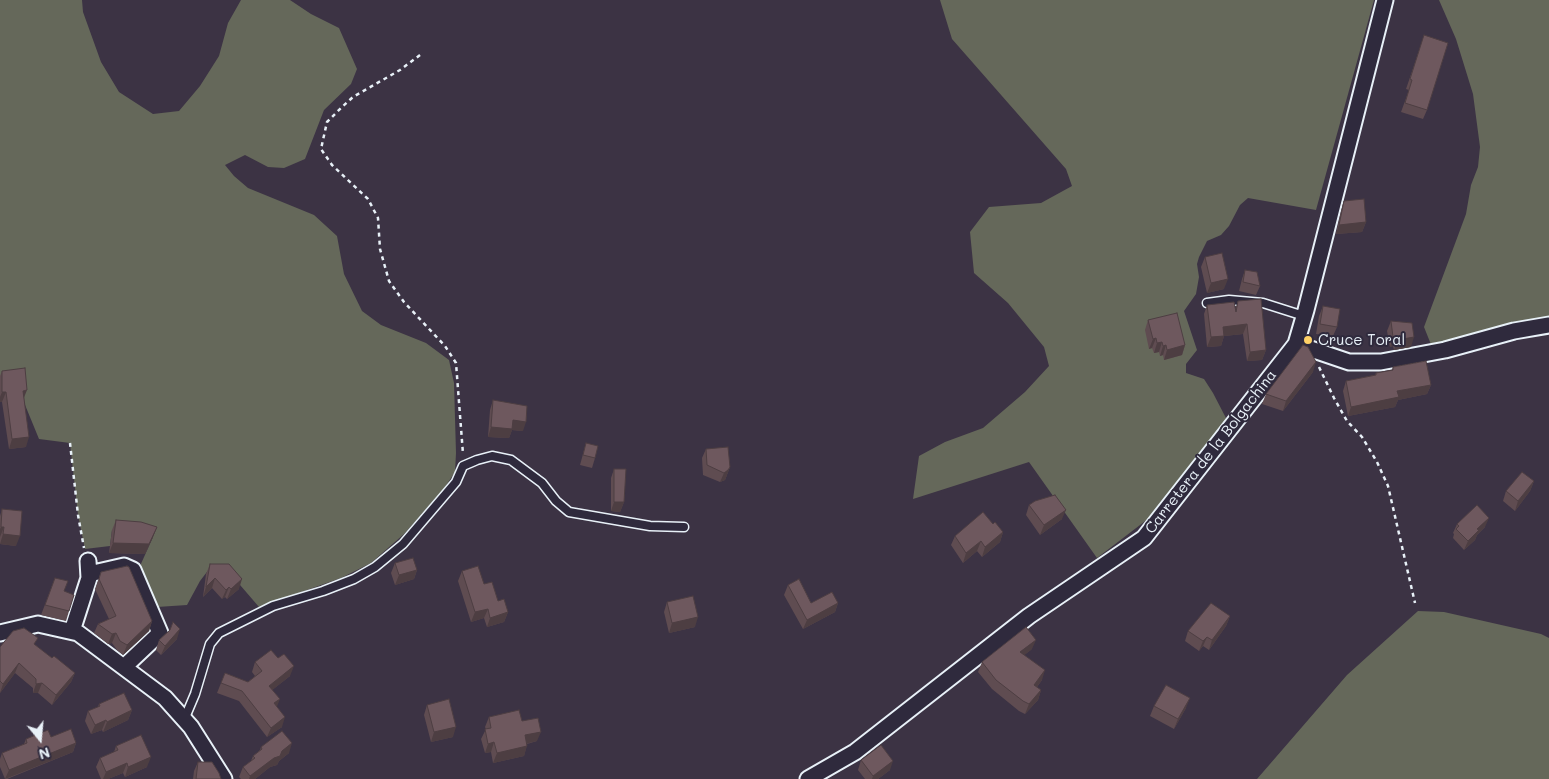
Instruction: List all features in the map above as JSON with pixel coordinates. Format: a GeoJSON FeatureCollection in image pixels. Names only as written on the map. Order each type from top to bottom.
{"type":"FeatureCollection","features":[{"type":"Feature","properties":{"kind":"street","name":"Carretera de la Bolgachina"},"geometry":{"type":"LineString","coordinates":[[808,779],[855,752],[1029,616],[1144,538],[1296,344],[1385,0]]}},
{"type":"Feature","properties":{"kind":"street"},"geometry":{"type":"LineString","coordinates":[[1296,344],[1349,362],[1381,362],[1445,350],[1514,331],[1549,325]]}},
{"type":"Feature","properties":{"kind":"street"},"geometry":{"type":"LineString","coordinates":[[72,631],[89,578],[88,568],[124,566],[133,570],[160,633],[124,667]]}},
{"type":"Feature","properties":{"kind":"street"},"geometry":{"type":"LineString","coordinates":[[0,633],[38,624],[78,632],[165,698],[184,720],[224,779]]}},
{"type":"Feature","properties":{"kind":"lane"},"geometry":{"type":"LineString","coordinates":[[1207,303],[1229,300],[1262,303],[1304,316]]}},
{"type":"Feature","properties":{"kind":"lane"},"geometry":{"type":"LineString","coordinates":[[184,720],[195,694],[210,644],[219,633],[273,606],[323,591],[354,579],[375,567],[403,544],[456,482],[464,466],[492,456],[512,460],[542,483],[556,501],[569,512],[650,526],[684,527]]}},
{"type":"Feature","properties":{"kind":"path"},"geometry":{"type":"LineString","coordinates":[[420,55],[400,70],[353,97],[342,107],[327,122],[321,149],[332,165],[368,199],[378,218],[380,249],[389,281],[404,302],[444,346],[456,364],[464,466]]}},
{"type":"Feature","properties":{"kind":"path"},"geometry":{"type":"LineString","coordinates":[[1316,351],[1320,372],[1347,421],[1362,437],[1377,462],[1388,486],[1415,603]]}},
{"type":"Feature","properties":{"kind":"path"},"geometry":{"type":"LineString","coordinates":[[70,443],[78,515],[88,568]]}},
{"type":"Feature","properties":{"kind":"green space"},"geometry":{"type":"Polygon","coordinates":[[[0,0],[82,0],[83,12],[101,62],[119,92],[153,114],[179,111],[200,86],[219,56],[228,23],[241,0],[290,0],[311,14],[339,28],[357,69],[351,84],[324,110],[305,159],[284,168],[268,167],[245,155],[225,165],[248,188],[314,215],[337,236],[344,274],[362,311],[381,325],[426,343],[449,360],[454,383],[455,472],[443,490],[404,534],[371,563],[341,578],[259,607],[228,571],[210,568],[200,581],[187,605],[157,607],[149,594],[140,566],[153,537],[112,530],[110,546],[85,549],[78,515],[70,443],[39,439],[23,400],[0,402],[0,0]]]}},
{"type":"Feature","properties":{"kind":"green space"},"geometry":{"type":"Polygon","coordinates":[[[940,0],[1374,0],[1316,210],[1248,198],[1240,205],[1229,226],[1221,235],[1207,241],[1199,257],[1197,264],[1199,277],[1196,294],[1184,311],[1197,350],[1186,364],[1186,373],[1204,379],[1227,420],[1157,512],[1097,558],[1029,462],[913,499],[919,456],[945,442],[983,428],[1025,392],[1049,366],[1044,347],[1008,303],[974,273],[970,232],[989,207],[1041,203],[1072,186],[1066,169],[952,39],[940,0]]]}},
{"type":"Feature","properties":{"kind":"green space"},"geometry":{"type":"Polygon","coordinates":[[[1439,0],[1549,0],[1549,318],[1432,347],[1424,327],[1466,214],[1471,185],[1478,167],[1480,147],[1473,94],[1456,39],[1439,0]]]}},
{"type":"Feature","properties":{"kind":"green space"},"geometry":{"type":"Polygon","coordinates":[[[1418,611],[1444,612],[1541,634],[1549,638],[1549,779],[1257,779],[1347,675],[1418,611]]]}},
{"type":"Feature","properties":{"kind":"building"},"geometry":{"type":"Polygon","coordinates":[[[1424,35],[1448,43],[1427,110],[1405,103],[1412,80],[1410,79],[1424,35]]]}},
{"type":"Feature","properties":{"kind":"building"},"geometry":{"type":"Polygon","coordinates":[[[1364,199],[1366,222],[1339,225],[1344,201],[1364,199]]]}},
{"type":"Feature","properties":{"kind":"building"},"geometry":{"type":"Polygon","coordinates":[[[1222,253],[1228,279],[1211,283],[1205,257],[1222,253]]]}},
{"type":"Feature","properties":{"kind":"building"},"geometry":{"type":"Polygon","coordinates":[[[1245,270],[1257,272],[1260,286],[1243,282],[1245,270]]]}},
{"type":"Feature","properties":{"kind":"building"},"geometry":{"type":"Polygon","coordinates":[[[1261,299],[1266,350],[1250,352],[1247,324],[1223,327],[1224,336],[1211,337],[1207,305],[1234,302],[1236,312],[1238,301],[1261,299]]]}},
{"type":"Feature","properties":{"kind":"building"},"geometry":{"type":"Polygon","coordinates":[[[1323,306],[1340,309],[1337,327],[1320,324],[1323,306]]]}},
{"type":"Feature","properties":{"kind":"building"},"geometry":{"type":"Polygon","coordinates":[[[1177,313],[1185,345],[1167,350],[1166,345],[1163,346],[1162,342],[1157,343],[1156,338],[1153,339],[1148,320],[1177,313]]]}},
{"type":"Feature","properties":{"kind":"building"},"geometry":{"type":"Polygon","coordinates":[[[1391,321],[1412,323],[1414,337],[1397,340],[1397,336],[1393,337],[1391,321]]]}},
{"type":"Feature","properties":{"kind":"building"},"geometry":{"type":"Polygon","coordinates":[[[1303,345],[1308,347],[1316,362],[1286,401],[1266,394],[1303,345]]]}},
{"type":"Feature","properties":{"kind":"building"},"geometry":{"type":"Polygon","coordinates":[[[1426,361],[1431,385],[1397,391],[1399,397],[1351,407],[1346,381],[1393,370],[1393,367],[1426,361]]]}},
{"type":"Feature","properties":{"kind":"building"},"geometry":{"type":"Polygon","coordinates":[[[25,368],[27,390],[23,391],[29,437],[12,439],[6,392],[2,392],[2,371],[25,368]]]}},
{"type":"Feature","properties":{"kind":"building"},"geometry":{"type":"Polygon","coordinates":[[[493,400],[527,406],[526,422],[513,420],[512,429],[491,427],[493,400]]]}},
{"type":"Feature","properties":{"kind":"building"},"geometry":{"type":"Polygon","coordinates":[[[586,443],[598,446],[595,458],[583,455],[586,443]]]}},
{"type":"Feature","properties":{"kind":"building"},"geometry":{"type":"Polygon","coordinates":[[[728,447],[730,467],[728,470],[724,473],[707,465],[706,449],[728,447]]]}},
{"type":"Feature","properties":{"kind":"building"},"geometry":{"type":"Polygon","coordinates":[[[614,469],[626,469],[624,502],[614,502],[614,469]]]}},
{"type":"Feature","properties":{"kind":"building"},"geometry":{"type":"Polygon","coordinates":[[[1522,472],[1534,481],[1518,501],[1506,491],[1522,472]]]}},
{"type":"Feature","properties":{"kind":"building"},"geometry":{"type":"Polygon","coordinates":[[[1055,495],[1066,510],[1044,525],[1029,505],[1035,501],[1055,495]]]}},
{"type":"Feature","properties":{"kind":"building"},"geometry":{"type":"Polygon","coordinates":[[[1477,505],[1489,518],[1468,541],[1456,529],[1459,526],[1457,524],[1477,505]]]}},
{"type":"Feature","properties":{"kind":"building"},"geometry":{"type":"Polygon","coordinates":[[[2,509],[22,511],[20,536],[3,534],[4,527],[1,527],[2,509]]]}},
{"type":"Feature","properties":{"kind":"building"},"geometry":{"type":"Polygon","coordinates":[[[983,512],[1003,532],[985,547],[981,541],[966,553],[955,536],[983,512]]]}},
{"type":"Feature","properties":{"kind":"building"},"geometry":{"type":"Polygon","coordinates":[[[116,520],[141,522],[157,527],[149,544],[113,543],[116,520]]]}},
{"type":"Feature","properties":{"kind":"building"},"geometry":{"type":"Polygon","coordinates":[[[413,558],[417,570],[399,575],[395,563],[413,558]]]}},
{"type":"Feature","properties":{"kind":"building"},"geometry":{"type":"Polygon","coordinates":[[[210,564],[229,564],[242,579],[231,589],[229,587],[226,590],[215,578],[206,587],[210,564]]]}},
{"type":"Feature","properties":{"kind":"building"},"geometry":{"type":"Polygon","coordinates":[[[127,566],[152,621],[127,645],[120,641],[116,633],[112,634],[98,624],[116,616],[99,579],[101,572],[127,566]]]}},
{"type":"Feature","properties":{"kind":"building"},"geometry":{"type":"Polygon","coordinates":[[[478,566],[484,584],[492,582],[498,601],[504,599],[508,612],[490,618],[488,609],[475,612],[462,571],[478,566]]]}},
{"type":"Feature","properties":{"kind":"building"},"geometry":{"type":"Polygon","coordinates":[[[55,578],[68,581],[64,591],[74,595],[69,611],[45,605],[55,578]]]}},
{"type":"Feature","properties":{"kind":"building"},"geometry":{"type":"Polygon","coordinates":[[[799,579],[811,603],[832,592],[838,603],[807,620],[788,585],[799,579]]]}},
{"type":"Feature","properties":{"kind":"building"},"geometry":{"type":"Polygon","coordinates":[[[693,596],[698,617],[672,623],[667,602],[693,596]]]}},
{"type":"Feature","properties":{"kind":"building"},"geometry":{"type":"Polygon","coordinates":[[[1211,603],[1230,616],[1212,640],[1207,637],[1203,641],[1188,631],[1211,603]]]}},
{"type":"Feature","properties":{"kind":"building"},"geometry":{"type":"Polygon","coordinates":[[[173,622],[180,629],[165,646],[159,640],[170,630],[173,622]]]}},
{"type":"Feature","properties":{"kind":"building"},"geometry":{"type":"Polygon","coordinates":[[[1026,627],[1036,640],[1020,652],[1045,670],[1034,685],[1041,690],[1029,704],[996,680],[982,662],[1026,627]]]}},
{"type":"Feature","properties":{"kind":"building"},"geometry":{"type":"Polygon","coordinates":[[[24,628],[38,638],[34,644],[52,658],[54,656],[75,673],[56,695],[42,683],[36,684],[36,679],[19,663],[3,684],[0,681],[0,647],[13,631],[24,628]]]}},
{"type":"Feature","properties":{"kind":"building"},"geometry":{"type":"Polygon","coordinates":[[[271,650],[278,658],[284,654],[294,666],[269,686],[280,699],[274,703],[285,717],[271,728],[242,691],[221,683],[225,673],[248,682],[262,671],[255,662],[271,650]]]}},
{"type":"Feature","properties":{"kind":"building"},"geometry":{"type":"Polygon","coordinates":[[[1166,685],[1190,698],[1178,719],[1154,706],[1166,685]]]}},
{"type":"Feature","properties":{"kind":"building"},"geometry":{"type":"Polygon","coordinates":[[[124,693],[132,710],[107,722],[106,720],[95,725],[88,711],[124,693]]]}},
{"type":"Feature","properties":{"kind":"building"},"geometry":{"type":"Polygon","coordinates":[[[449,699],[456,727],[434,732],[427,705],[449,699]]]}},
{"type":"Feature","properties":{"kind":"building"},"geometry":{"type":"Polygon","coordinates":[[[519,710],[522,721],[538,718],[541,732],[525,735],[527,746],[497,753],[494,742],[488,744],[485,729],[491,728],[489,717],[519,710]]]}},
{"type":"Feature","properties":{"kind":"building"},"geometry":{"type":"Polygon","coordinates":[[[71,729],[76,743],[9,770],[2,753],[27,743],[26,739],[48,730],[51,737],[71,729]]]}},
{"type":"Feature","properties":{"kind":"building"},"geometry":{"type":"Polygon","coordinates":[[[282,731],[292,743],[282,751],[280,756],[274,758],[250,776],[243,767],[255,758],[253,756],[262,749],[261,747],[282,731]]]}},
{"type":"Feature","properties":{"kind":"building"},"geometry":{"type":"Polygon","coordinates":[[[141,735],[151,757],[128,767],[127,763],[106,772],[100,758],[118,750],[116,746],[141,735]]]}},
{"type":"Feature","properties":{"kind":"building"},"geometry":{"type":"Polygon","coordinates":[[[881,745],[893,761],[873,776],[861,760],[881,745]]]}},
{"type":"Feature","properties":{"kind":"building"},"geometry":{"type":"Polygon","coordinates":[[[198,762],[212,762],[221,779],[196,779],[198,762]]]}},
{"type":"Feature","properties":{"kind":"place","name":"Cruce Toral"},"geometry":{"type":"Point","coordinates":[1308,340]}}]}
